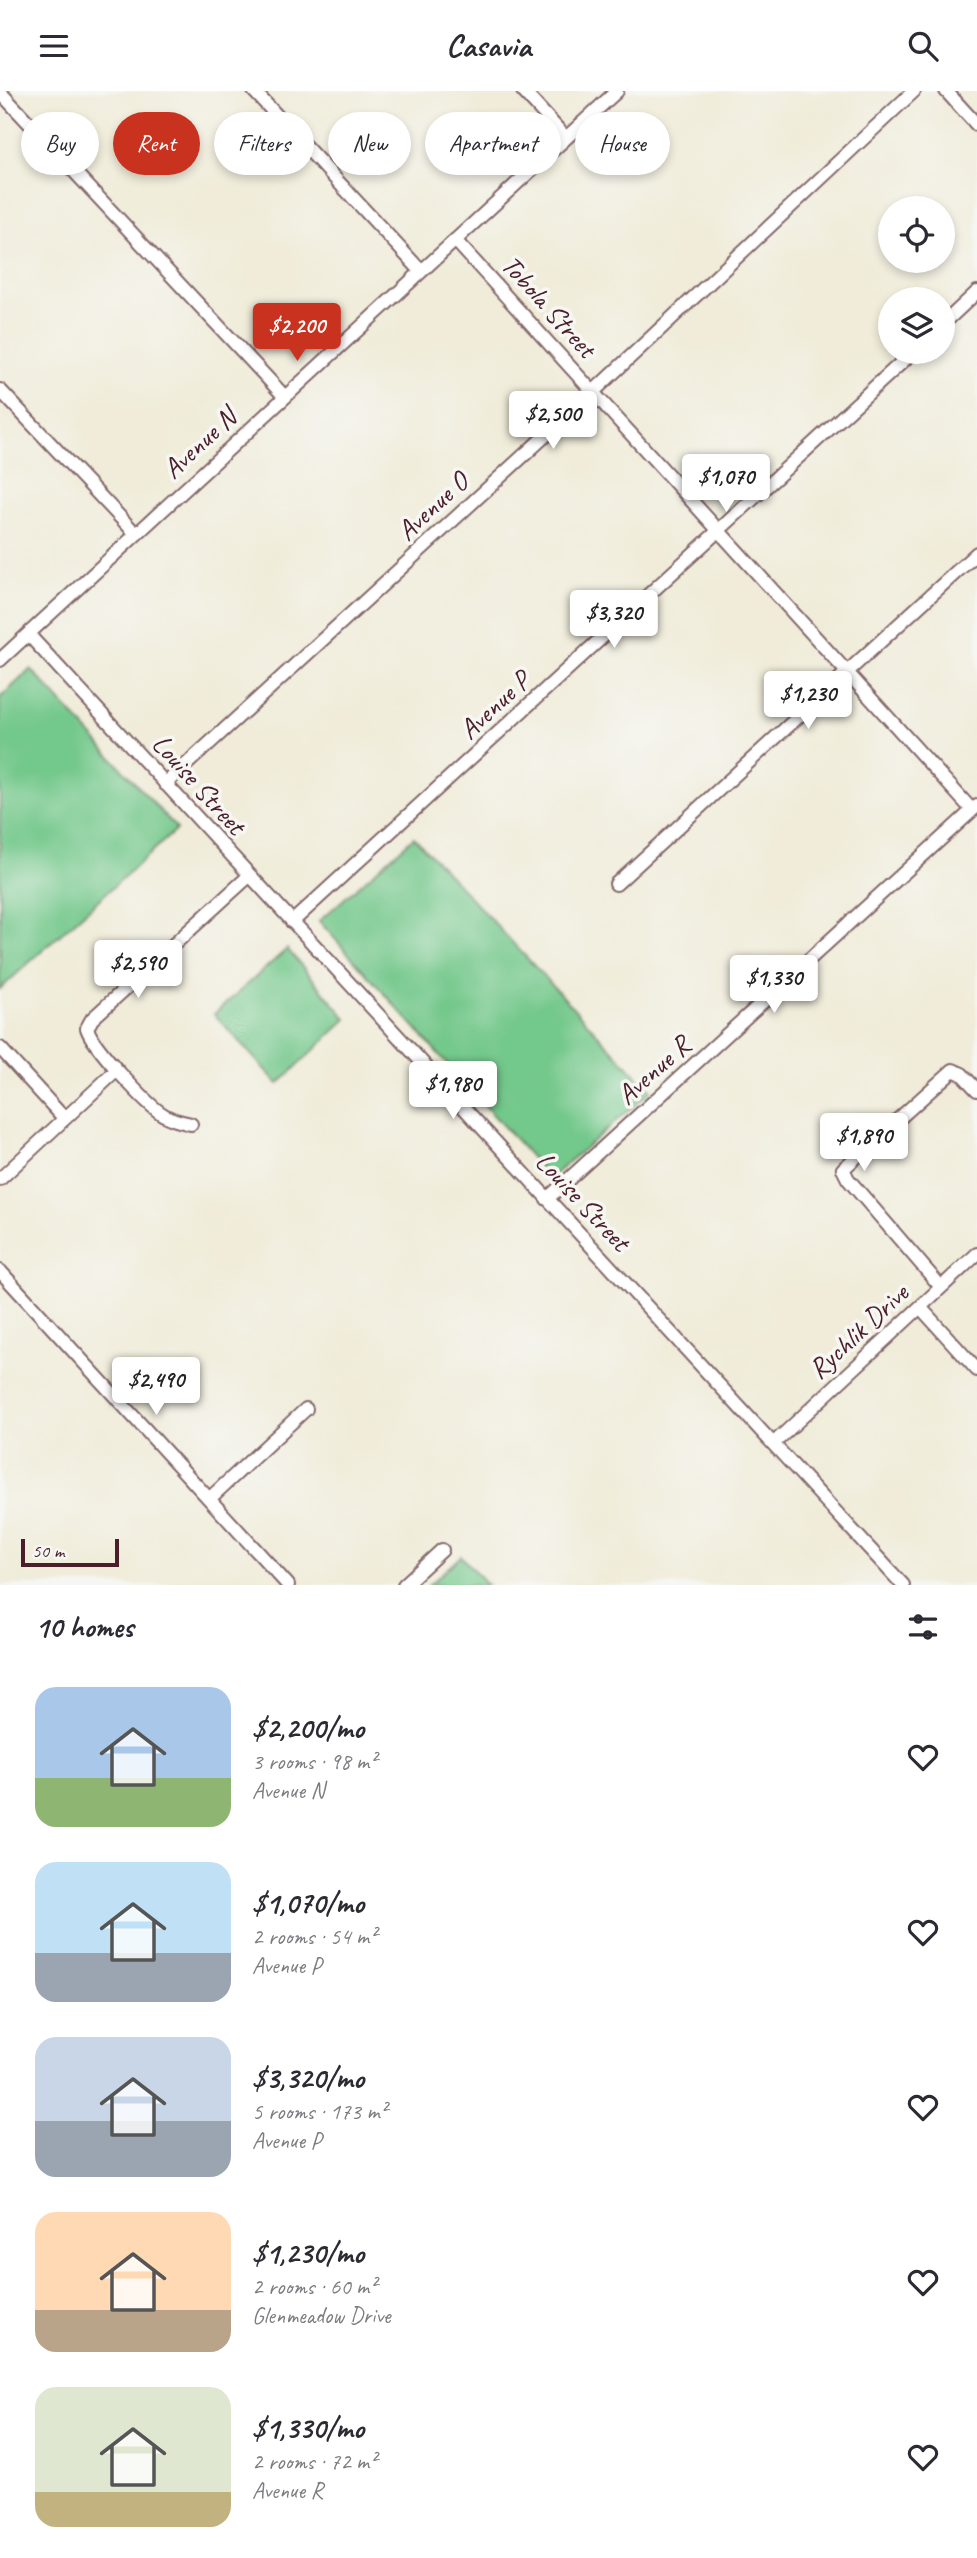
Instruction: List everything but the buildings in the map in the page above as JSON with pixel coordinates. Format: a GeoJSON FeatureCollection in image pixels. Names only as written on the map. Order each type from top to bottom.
{"type":"FeatureCollection","features":[{"type":"Feature","properties":{"kind":"street"},"geometry":{"type":"LineString","coordinates":[[254,91],[421,271]]}},
{"type":"Feature","properties":{"kind":"street"},"geometry":{"type":"LineString","coordinates":[[523,91],[566,138]]}},
{"type":"Feature","properties":{"kind":"street","name":"Avenue N"},"geometry":{"type":"LineString","coordinates":[[0,660],[617,91]]}},
{"type":"Feature","properties":{"kind":"street","name":"Avenue O"},"geometry":{"type":"LineString","coordinates":[[165,784],[593,392],[914,91]]}},
{"type":"Feature","properties":{"kind":"street"},"geometry":{"type":"LineString","coordinates":[[946,91],[977,125]]}},
{"type":"Feature","properties":{"kind":"street"},"geometry":{"type":"LineString","coordinates":[[0,92],[285,397]]}},
{"type":"Feature","properties":{"kind":"street","name":"Tobola Street"},"geometry":{"type":"LineString","coordinates":[[455,240],[847,672],[975,808]]}},
{"type":"Feature","properties":{"kind":"street"},"geometry":{"type":"LineString","coordinates":[[955,313],[977,292]]}},
{"type":"Feature","properties":{"kind":"street","name":"Avenue P"},"geometry":{"type":"LineString","coordinates":[[292,922],[900,364]]}},
{"type":"Feature","properties":{"kind":"street"},"geometry":{"type":"LineString","coordinates":[[0,390],[136,534]]}},
{"type":"Feature","properties":{"kind":"street"},"geometry":{"type":"LineString","coordinates":[[616,884],[977,553]]}},
{"type":"Feature","properties":{"kind":"street","name":"Louise Street"},"geometry":{"type":"LineString","coordinates":[[27,634],[903,1585]]}},
{"type":"Feature","properties":{"kind":"street","name":"Avenue R"},"geometry":{"type":"LineString","coordinates":[[547,1199],[975,808]]}},
{"type":"Feature","properties":{"kind":"street"},"geometry":{"type":"LineString","coordinates":[[191,1124],[163,1115],[117,1070],[89,1036],[87,1028],[92,1019],[249,876]]}},
{"type":"Feature","properties":{"kind":"street"},"geometry":{"type":"LineString","coordinates":[[0,1048],[64,1118]]}},
{"type":"Feature","properties":{"kind":"street"},"geometry":{"type":"LineString","coordinates":[[0,1179],[117,1070]]}},
{"type":"Feature","properties":{"kind":"street"},"geometry":{"type":"LineString","coordinates":[[941,1287],[848,1179],[843,1169],[953,1070],[962,1074],[977,1090]]}},
{"type":"Feature","properties":{"kind":"street","name":"Rychlik Drive"},"geometry":{"type":"LineString","coordinates":[[773,1444],[977,1254]]}},
{"type":"Feature","properties":{"kind":"street"},"geometry":{"type":"LineString","coordinates":[[0,1271],[288,1585]]}},
{"type":"Feature","properties":{"kind":"street"},"geometry":{"type":"LineString","coordinates":[[920,1307],[977,1370]]}},
{"type":"Feature","properties":{"kind":"street"},"geometry":{"type":"LineString","coordinates":[[209,1499],[306,1409]]}},
{"type":"Feature","properties":{"kind":"street"},"geometry":{"type":"LineString","coordinates":[[404,1585],[442,1550]]}},
{"type":"Feature","properties":{"kind":"green space"},"geometry":{"type":"Polygon","coordinates":[[[31,669],[177,829],[0,989],[0,698],[31,669]]]}},
{"type":"Feature","properties":{"kind":"green space"},"geometry":{"type":"Polygon","coordinates":[[[414,837],[651,1091],[550,1178],[319,921],[414,837]]]}},
{"type":"Feature","properties":{"kind":"green space"},"geometry":{"type":"Polygon","coordinates":[[[287,949],[347,1019],[278,1084],[214,1014],[287,949]]]}},
{"type":"Feature","properties":{"kind":"green space"},"geometry":{"type":"Polygon","coordinates":[[[461,1556],[487,1585],[429,1585],[461,1556]]]}}]}
